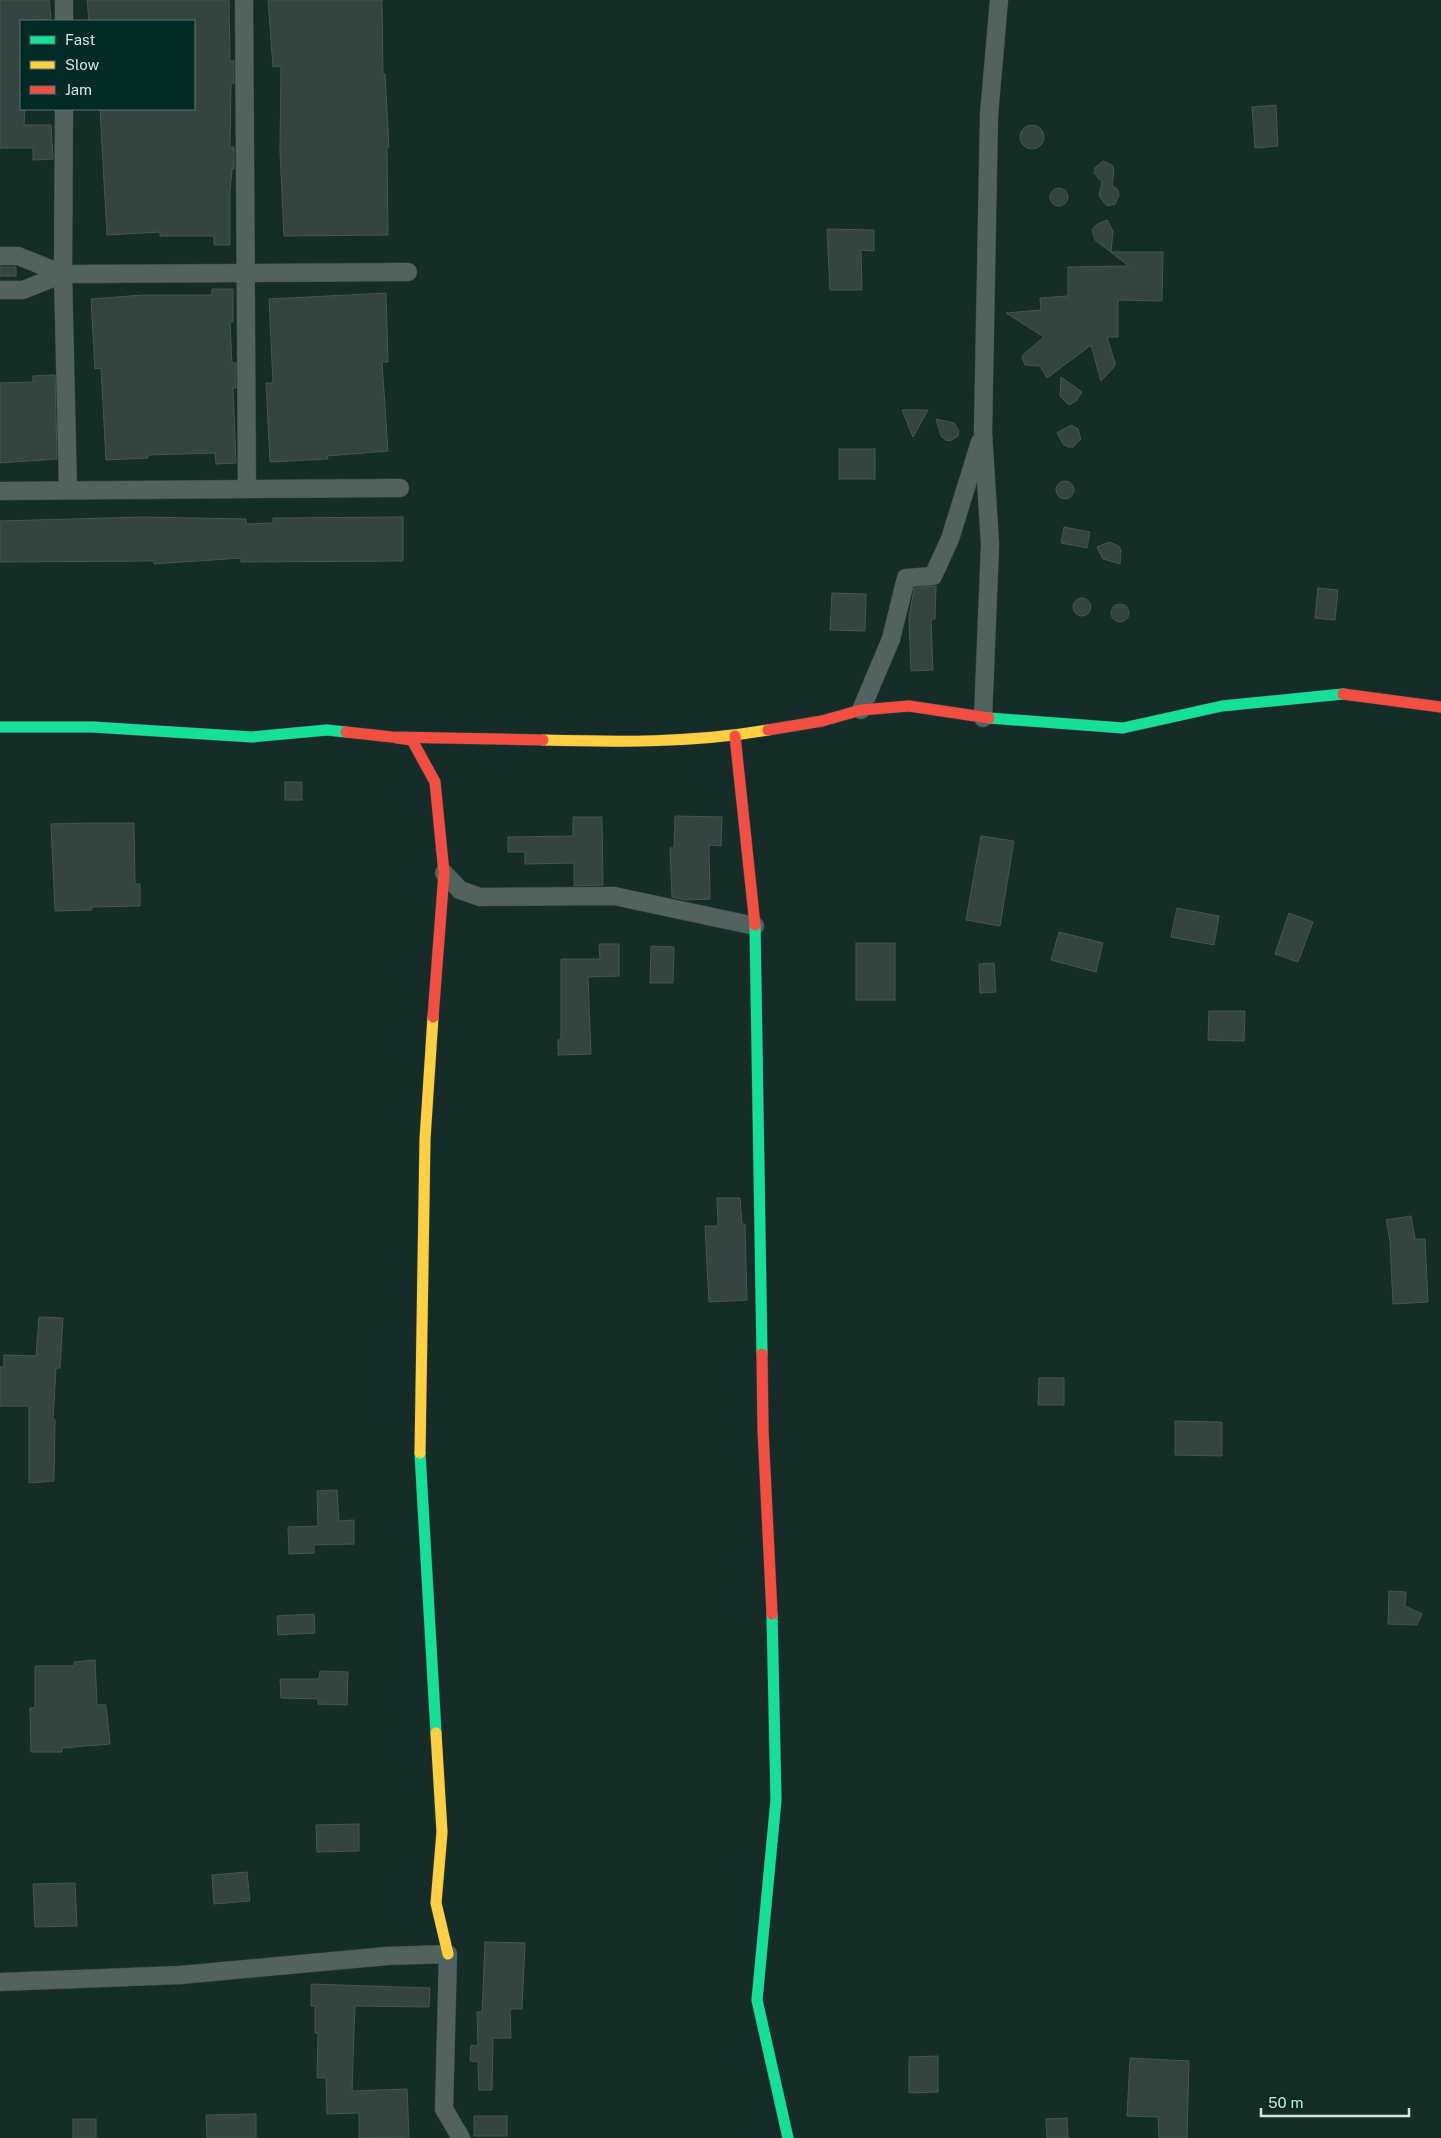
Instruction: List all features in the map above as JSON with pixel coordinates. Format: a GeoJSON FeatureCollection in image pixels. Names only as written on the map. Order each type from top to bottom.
{"type":"FeatureCollection","features":[{"type":"Feature","properties":{"kind":"street"},"geometry":{"type":"LineString","coordinates":[[64,0],[64,20]]}},
{"type":"Feature","properties":{"kind":"street"},"geometry":{"type":"LineString","coordinates":[[244,0],[247,489]]}},
{"type":"Feature","properties":{"kind":"street"},"geometry":{"type":"LineString","coordinates":[[984,718],[990,545],[983,432],[989,115],[999,0]]}},
{"type":"Feature","properties":{"kind":"street"},"geometry":{"type":"LineString","coordinates":[[64,110],[63,274],[68,490]]}},
{"type":"Feature","properties":{"kind":"street"},"geometry":{"type":"LineString","coordinates":[[0,256],[18,256],[63,274]]}},
{"type":"Feature","properties":{"kind":"street"},"geometry":{"type":"LineString","coordinates":[[0,290],[23,290],[63,274],[408,272]]}},
{"type":"Feature","properties":{"kind":"street"},"geometry":{"type":"LineString","coordinates":[[861,710],[890,639],[906,578],[933,576],[950,539],[983,432]]}},
{"type":"Feature","properties":{"kind":"street"},"geometry":{"type":"LineString","coordinates":[[0,491],[400,488]]}},
{"type":"Feature","properties":{"kind":"street"},"geometry":{"type":"LineString","coordinates":[[392,737],[612,742],[736,736],[822,721],[861,710],[909,706],[984,718],[1123,728],[1222,706],[1343,694],[1441,707]]}},
{"type":"Feature","properties":{"kind":"street"},"geometry":{"type":"LineString","coordinates":[[0,727],[93,727],[252,737],[327,730],[392,737],[412,740],[435,782],[444,873],[425,1139],[420,1472],[442,1832],[436,1903],[448,1954],[444,2109],[461,2138]]}},
{"type":"Feature","properties":{"kind":"street"},"geometry":{"type":"LineString","coordinates":[[736,736],[756,926],[763,1430],[773,1630],[776,1800],[757,2000],[788,2138]]}},
{"type":"Feature","properties":{"kind":"street"},"geometry":{"type":"LineString","coordinates":[[444,873],[460,890],[480,897],[614,896],[756,926]]}},
{"type":"Feature","properties":{"kind":"street"},"geometry":{"type":"LineString","coordinates":[[0,1982],[181,1976],[387,1956],[448,1954]]}},
{"type":"Feature","properties":{"kind":"building"},"geometry":{"type":"Polygon","coordinates":[[[0,0],[49,0],[51,19],[20,20],[20,110],[25,110],[24,125],[51,125],[53,159],[33,160],[33,148],[0,148],[0,0]]]}},
{"type":"Feature","properties":{"kind":"building"},"geometry":{"type":"Polygon","coordinates":[[[87,0],[229,0],[230,61],[234,61],[234,83],[231,83],[230,147],[234,147],[234,169],[232,169],[230,191],[230,245],[214,245],[214,236],[160,236],[160,232],[107,235],[100,110],[195,110],[195,20],[89,20],[87,0]]]}},
{"type":"Feature","properties":{"kind":"building"},"geometry":{"type":"Polygon","coordinates":[[[268,0],[382,0],[383,74],[385,74],[389,147],[387,147],[388,235],[284,236],[280,151],[281,66],[273,67],[268,0]]]}},
{"type":"Feature","properties":{"kind":"building"},"geometry":{"type":"Polygon","coordinates":[[[1276,105],[1278,146],[1255,148],[1252,107],[1276,105]]]}},
{"type":"Feature","properties":{"kind":"building"},"geometry":{"type":"Polygon","coordinates":[[[1032,125],[1041,128],[1044,137],[1041,146],[1032,149],[1023,146],[1020,137],[1023,128],[1032,125]]]}},
{"type":"Feature","properties":{"kind":"building"},"geometry":{"type":"Polygon","coordinates":[[[1103,161],[1112,165],[1114,170],[1112,185],[1118,190],[1119,195],[1115,204],[1107,206],[1099,196],[1102,182],[1094,173],[1095,168],[1103,161]]]}},
{"type":"Feature","properties":{"kind":"building"},"geometry":{"type":"Polygon","coordinates":[[[1059,188],[1065,191],[1068,197],[1065,203],[1059,206],[1053,203],[1050,197],[1053,191],[1059,188]]]}},
{"type":"Feature","properties":{"kind":"building"},"geometry":{"type":"Polygon","coordinates":[[[1107,220],[1113,231],[1111,252],[1163,252],[1162,301],[1118,300],[1118,337],[1107,337],[1115,363],[1114,367],[1101,381],[1091,345],[1047,378],[1040,366],[1025,365],[1022,357],[1044,337],[1006,313],[1041,310],[1040,298],[1068,296],[1068,267],[1129,266],[1095,240],[1092,230],[1096,225],[1107,220]]]}},
{"type":"Feature","properties":{"kind":"building"},"geometry":{"type":"Polygon","coordinates":[[[827,229],[874,230],[874,251],[861,250],[862,290],[830,290],[827,229]]]}},
{"type":"Feature","properties":{"kind":"building"},"geometry":{"type":"Polygon","coordinates":[[[0,267],[16,267],[16,276],[0,276],[0,267]]]}},
{"type":"Feature","properties":{"kind":"building"},"geometry":{"type":"Polygon","coordinates":[[[212,289],[233,289],[233,322],[230,322],[232,363],[236,363],[236,388],[233,388],[236,463],[216,464],[215,453],[148,455],[148,458],[106,460],[101,368],[95,369],[91,299],[143,295],[212,295],[212,289]]]}},
{"type":"Feature","properties":{"kind":"building"},"geometry":{"type":"Polygon","coordinates":[[[386,293],[388,362],[382,362],[388,451],[327,456],[328,459],[270,462],[266,383],[273,383],[269,299],[386,293]]]}},
{"type":"Feature","properties":{"kind":"building"},"geometry":{"type":"Polygon","coordinates":[[[55,375],[57,459],[0,463],[0,383],[33,382],[33,376],[55,375]]]}},
{"type":"Feature","properties":{"kind":"building"},"geometry":{"type":"Polygon","coordinates":[[[1061,377],[1082,392],[1076,401],[1069,405],[1060,396],[1061,377]]]}},
{"type":"Feature","properties":{"kind":"building"},"geometry":{"type":"Polygon","coordinates":[[[902,410],[928,410],[913,437],[902,410]]]}},
{"type":"Feature","properties":{"kind":"building"},"geometry":{"type":"Polygon","coordinates":[[[936,419],[954,423],[959,431],[958,436],[950,441],[945,440],[941,436],[936,419]]]}},
{"type":"Feature","properties":{"kind":"building"},"geometry":{"type":"Polygon","coordinates":[[[1071,425],[1078,429],[1081,439],[1073,447],[1068,447],[1063,444],[1057,433],[1071,425]]]}},
{"type":"Feature","properties":{"kind":"building"},"geometry":{"type":"Polygon","coordinates":[[[839,449],[875,449],[875,479],[839,479],[839,449]]]}},
{"type":"Feature","properties":{"kind":"building"},"geometry":{"type":"Polygon","coordinates":[[[1065,481],[1073,486],[1074,490],[1069,498],[1065,499],[1057,494],[1056,490],[1061,482],[1065,481]]]}},
{"type":"Feature","properties":{"kind":"building"},"geometry":{"type":"Polygon","coordinates":[[[143,517],[246,519],[246,524],[273,523],[273,518],[403,517],[403,561],[241,562],[241,558],[154,564],[154,561],[0,562],[0,521],[143,517]]]}},
{"type":"Feature","properties":{"kind":"building"},"geometry":{"type":"Polygon","coordinates":[[[1064,527],[1090,532],[1087,548],[1061,543],[1064,527]]]}},
{"type":"Feature","properties":{"kind":"building"},"geometry":{"type":"Polygon","coordinates":[[[1109,542],[1119,546],[1121,551],[1120,564],[1103,559],[1097,547],[1109,542]]]}},
{"type":"Feature","properties":{"kind":"building"},"geometry":{"type":"Polygon","coordinates":[[[936,586],[935,619],[931,619],[933,670],[911,671],[909,618],[914,588],[936,586]]]}},
{"type":"Feature","properties":{"kind":"building"},"geometry":{"type":"Polygon","coordinates":[[[1318,588],[1338,590],[1335,620],[1315,618],[1318,588]]]}},
{"type":"Feature","properties":{"kind":"building"},"geometry":{"type":"Polygon","coordinates":[[[832,593],[866,594],[865,631],[830,630],[832,593]]]}},
{"type":"Feature","properties":{"kind":"building"},"geometry":{"type":"Polygon","coordinates":[[[1082,598],[1088,601],[1091,607],[1088,613],[1082,616],[1076,613],[1073,607],[1076,601],[1082,598]]]}},
{"type":"Feature","properties":{"kind":"building"},"geometry":{"type":"Polygon","coordinates":[[[1116,604],[1124,604],[1129,609],[1127,620],[1116,622],[1111,617],[1111,609],[1116,604]]]}},
{"type":"Feature","properties":{"kind":"building"},"geometry":{"type":"Polygon","coordinates":[[[285,782],[302,782],[302,800],[285,800],[285,782]]]}},
{"type":"Feature","properties":{"kind":"building"},"geometry":{"type":"Polygon","coordinates":[[[675,816],[722,817],[721,846],[709,845],[710,899],[685,900],[672,897],[670,848],[674,848],[675,816]]]}},
{"type":"Feature","properties":{"kind":"building"},"geometry":{"type":"Polygon","coordinates":[[[573,817],[602,817],[603,885],[574,886],[574,863],[525,864],[525,852],[508,852],[508,837],[573,836],[573,817]]]}},
{"type":"Feature","properties":{"kind":"building"},"geometry":{"type":"Polygon","coordinates":[[[134,823],[135,884],[140,884],[140,906],[92,907],[92,910],[55,911],[51,824],[134,823]]]}},
{"type":"Feature","properties":{"kind":"building"},"geometry":{"type":"Polygon","coordinates":[[[981,836],[1014,841],[1000,926],[966,920],[981,836]]]}},
{"type":"Feature","properties":{"kind":"building"},"geometry":{"type":"Polygon","coordinates":[[[1177,908],[1219,916],[1214,945],[1171,937],[1177,908]]]}},
{"type":"Feature","properties":{"kind":"building"},"geometry":{"type":"Polygon","coordinates":[[[1289,913],[1313,922],[1298,962],[1275,954],[1289,913]]]}},
{"type":"Feature","properties":{"kind":"building"},"geometry":{"type":"Polygon","coordinates":[[[1059,932],[1103,943],[1096,972],[1051,960],[1059,932]]]}},
{"type":"Feature","properties":{"kind":"building"},"geometry":{"type":"Polygon","coordinates":[[[856,943],[895,943],[895,1000],[856,1000],[856,943]]]}},
{"type":"Feature","properties":{"kind":"building"},"geometry":{"type":"Polygon","coordinates":[[[599,944],[619,944],[619,976],[588,977],[591,1054],[558,1055],[558,1040],[561,1040],[561,959],[600,959],[599,944]]]}},
{"type":"Feature","properties":{"kind":"building"},"geometry":{"type":"Polygon","coordinates":[[[651,946],[674,947],[673,983],[650,983],[651,946]]]}},
{"type":"Feature","properties":{"kind":"building"},"geometry":{"type":"Polygon","coordinates":[[[994,963],[996,992],[980,993],[979,964],[994,963]]]}},
{"type":"Feature","properties":{"kind":"building"},"geometry":{"type":"Polygon","coordinates":[[[1209,1011],[1245,1011],[1244,1041],[1208,1040],[1209,1011]]]}},
{"type":"Feature","properties":{"kind":"building"},"geometry":{"type":"Polygon","coordinates":[[[717,1198],[740,1198],[742,1224],[745,1224],[747,1300],[709,1302],[705,1226],[718,1226],[717,1198]]]}},
{"type":"Feature","properties":{"kind":"building"},"geometry":{"type":"Polygon","coordinates":[[[1411,1216],[1415,1239],[1425,1239],[1428,1302],[1393,1304],[1390,1241],[1386,1220],[1411,1216]]]}},
{"type":"Feature","properties":{"kind":"building"},"geometry":{"type":"Polygon","coordinates":[[[39,1317],[63,1318],[60,1368],[56,1368],[53,1419],[55,1420],[54,1481],[29,1483],[29,1408],[28,1406],[0,1406],[0,1367],[4,1367],[4,1355],[36,1356],[39,1317]]]}},
{"type":"Feature","properties":{"kind":"building"},"geometry":{"type":"Polygon","coordinates":[[[1039,1378],[1064,1378],[1064,1405],[1038,1405],[1039,1378]]]}},
{"type":"Feature","properties":{"kind":"building"},"geometry":{"type":"Polygon","coordinates":[[[1175,1421],[1222,1422],[1222,1456],[1175,1455],[1175,1421]]]}},
{"type":"Feature","properties":{"kind":"building"},"geometry":{"type":"Polygon","coordinates":[[[337,1490],[339,1521],[354,1520],[354,1544],[314,1545],[314,1553],[289,1554],[288,1527],[318,1526],[317,1491],[337,1490]]]}},
{"type":"Feature","properties":{"kind":"building"},"geometry":{"type":"Polygon","coordinates":[[[1389,1591],[1406,1592],[1405,1606],[1422,1614],[1417,1625],[1388,1624],[1389,1591]]]}},
{"type":"Feature","properties":{"kind":"building"},"geometry":{"type":"Polygon","coordinates":[[[314,1614],[315,1633],[278,1635],[277,1616],[314,1614]]]}},
{"type":"Feature","properties":{"kind":"building"},"geometry":{"type":"Polygon","coordinates":[[[95,1660],[97,1705],[106,1705],[110,1744],[62,1748],[62,1752],[31,1752],[30,1708],[35,1708],[35,1666],[74,1666],[74,1662],[95,1660]]]}},
{"type":"Feature","properties":{"kind":"building"},"geometry":{"type":"Polygon","coordinates":[[[320,1671],[348,1672],[347,1705],[318,1704],[318,1699],[281,1698],[280,1679],[319,1679],[320,1671]]]}},
{"type":"Feature","properties":{"kind":"building"},"geometry":{"type":"Polygon","coordinates":[[[359,1824],[359,1851],[317,1852],[316,1825],[359,1824]]]}},
{"type":"Feature","properties":{"kind":"building"},"geometry":{"type":"Polygon","coordinates":[[[247,1872],[250,1901],[214,1904],[212,1875],[247,1872]]]}},
{"type":"Feature","properties":{"kind":"building"},"geometry":{"type":"Polygon","coordinates":[[[75,1883],[77,1926],[35,1927],[33,1884],[75,1883]]]}},
{"type":"Feature","properties":{"kind":"building"},"geometry":{"type":"Polygon","coordinates":[[[485,1942],[525,1943],[522,2009],[510,2009],[511,2038],[493,2038],[492,2090],[479,2090],[478,2062],[470,2061],[471,2045],[478,2046],[477,2012],[482,2012],[485,1942]]]}},
{"type":"Feature","properties":{"kind":"building"},"geometry":{"type":"Polygon","coordinates":[[[311,1984],[430,1988],[429,2007],[355,2006],[352,2091],[407,2089],[409,2137],[359,2138],[359,2113],[327,2114],[326,2078],[317,2078],[318,2033],[315,2033],[315,2006],[311,2006],[311,1984]]]}},
{"type":"Feature","properties":{"kind":"building"},"geometry":{"type":"Polygon","coordinates":[[[938,2056],[938,2092],[909,2093],[909,2057],[938,2056]]]}},
{"type":"Feature","properties":{"kind":"building"},"geometry":{"type":"Polygon","coordinates":[[[1130,2058],[1189,2061],[1187,2138],[1159,2138],[1158,2117],[1127,2116],[1130,2058]]]}},
{"type":"Feature","properties":{"kind":"building"},"geometry":{"type":"Polygon","coordinates":[[[256,2114],[256,2138],[207,2138],[206,2115],[256,2114]]]}},
{"type":"Feature","properties":{"kind":"building"},"geometry":{"type":"Polygon","coordinates":[[[474,2116],[507,2116],[507,2136],[474,2136],[474,2116]]]}},
{"type":"Feature","properties":{"kind":"building"},"geometry":{"type":"Polygon","coordinates":[[[1067,2118],[1068,2138],[1047,2138],[1046,2119],[1067,2118]]]}},
{"type":"Feature","properties":{"kind":"building"},"geometry":{"type":"Polygon","coordinates":[[[73,2119],[96,2119],[96,2138],[73,2138],[73,2119]]]}},
{"type":"Feature","properties":{"kind":"traffic: fast"},"geometry":{"type":"LineString","coordinates":[[989,718],[1123,728],[1222,706],[1343,694]]}},
{"type":"Feature","properties":{"kind":"traffic: fast"},"geometry":{"type":"LineString","coordinates":[[0,727],[93,727],[252,737],[327,730],[346,732]]}},
{"type":"Feature","properties":{"kind":"traffic: fast"},"geometry":{"type":"LineString","coordinates":[[755,925],[762,1354]]}},
{"type":"Feature","properties":{"kind":"traffic: fast"},"geometry":{"type":"LineString","coordinates":[[420,1453],[436,1733]]}},
{"type":"Feature","properties":{"kind":"traffic: fast"},"geometry":{"type":"LineString","coordinates":[[772,1614],[776,1800],[757,2000],[788,2138]]}},
{"type":"Feature","properties":{"kind":"traffic: slow"},"geometry":{"type":"LineString","coordinates":[[543,740],[628,741],[684,739],[768,730]]}},
{"type":"Feature","properties":{"kind":"traffic: slow"},"geometry":{"type":"LineString","coordinates":[[420,1453],[425,1139],[433,1017]]}},
{"type":"Feature","properties":{"kind":"traffic: slow"},"geometry":{"type":"LineString","coordinates":[[436,1733],[442,1832],[436,1903],[448,1954]]}},
{"type":"Feature","properties":{"kind":"traffic: jam"},"geometry":{"type":"LineString","coordinates":[[1343,694],[1441,707]]}},
{"type":"Feature","properties":{"kind":"traffic: jam"},"geometry":{"type":"LineString","coordinates":[[768,730],[822,721],[861,710],[909,706],[989,718]]}},
{"type":"Feature","properties":{"kind":"traffic: jam"},"geometry":{"type":"LineString","coordinates":[[346,732],[392,737],[543,740]]}},
{"type":"Feature","properties":{"kind":"traffic: jam"},"geometry":{"type":"LineString","coordinates":[[735,736],[755,925]]}},
{"type":"Feature","properties":{"kind":"traffic: jam"},"geometry":{"type":"LineString","coordinates":[[397,738],[412,740],[435,782],[444,873],[433,1017]]}},
{"type":"Feature","properties":{"kind":"traffic: jam"},"geometry":{"type":"LineString","coordinates":[[762,1354],[763,1430],[772,1614]]}}]}
